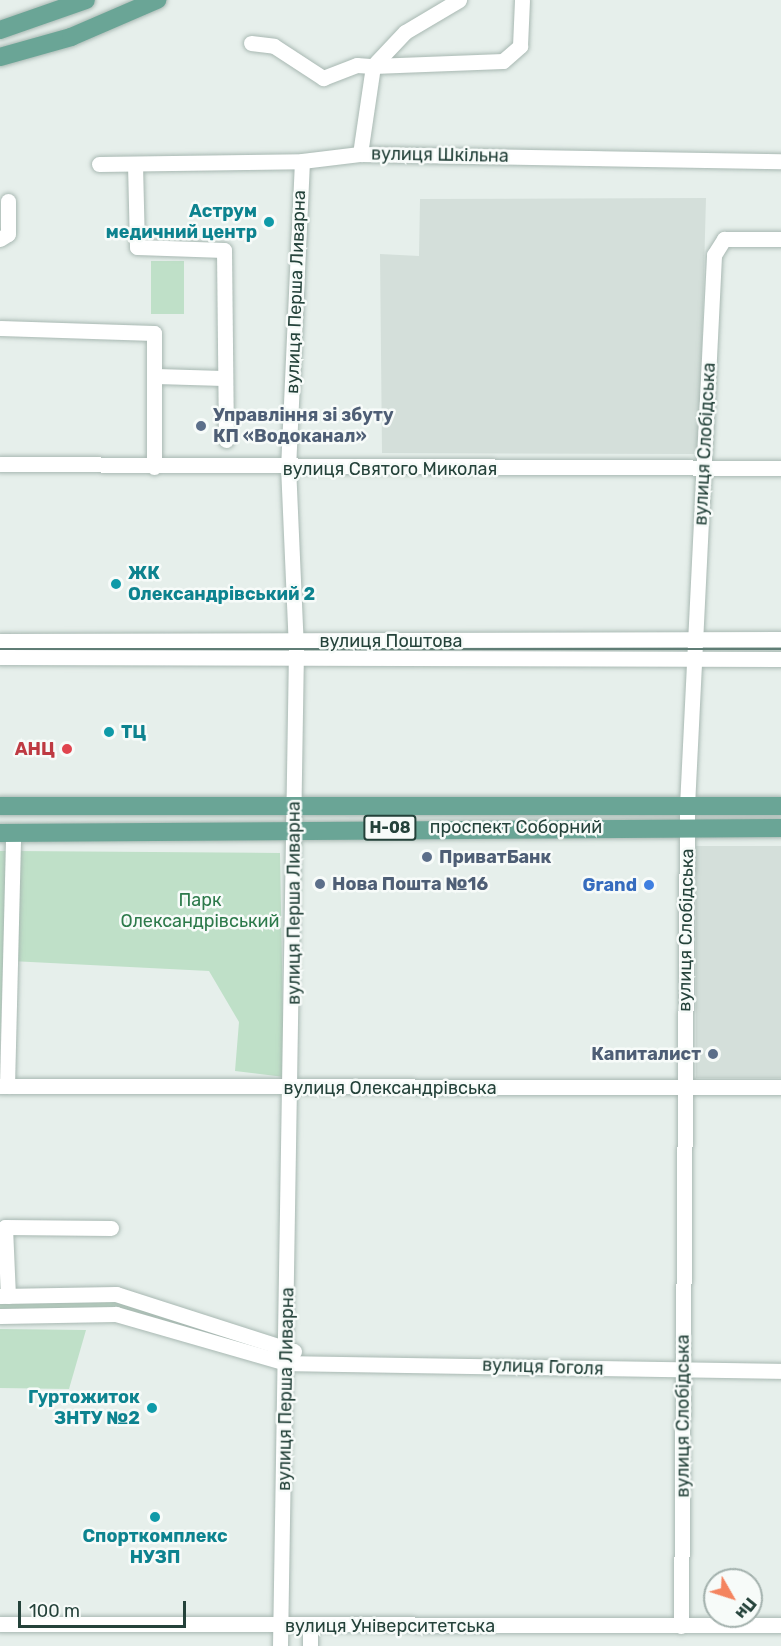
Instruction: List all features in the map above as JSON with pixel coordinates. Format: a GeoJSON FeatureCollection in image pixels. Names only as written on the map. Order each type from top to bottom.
{"type":"FeatureCollection","features":[{"type":"Feature","properties":{"kind":"main road"},"geometry":{"type":"LineString","coordinates":[[0,30],[86,0]]}},
{"type":"Feature","properties":{"kind":"main road"},"geometry":{"type":"LineString","coordinates":[[0,57],[71,38],[157,0]]}},
{"type":"Feature","properties":{"kind":"main road","name":"проспект Соборний"},"geometry":{"type":"LineString","coordinates":[[0,806],[294,804],[781,806]]}},
{"type":"Feature","properties":{"kind":"main road","name":"проспект Соборний"},"geometry":{"type":"LineString","coordinates":[[7,833],[294,828],[687,826],[781,828]]}},
{"type":"Feature","properties":{"kind":"street"},"geometry":{"type":"LineString","coordinates":[[360,154],[373,66],[405,32],[459,0]]}},
{"type":"Feature","properties":{"kind":"street"},"geometry":{"type":"LineString","coordinates":[[251,42],[274,46],[323,78],[357,65],[503,62],[520,46],[522,0]]}},
{"type":"Feature","properties":{"kind":"street","name":"вулиця Шкільна"},"geometry":{"type":"LineString","coordinates":[[99,164],[302,161],[360,154],[781,161]]}},
{"type":"Feature","properties":{"kind":"street","name":"вулиця Перша Ливарна"},"geometry":{"type":"LineString","coordinates":[[280,1646],[292,1088],[294,828],[295,641],[288,469],[302,161]]}},
{"type":"Feature","properties":{"kind":"street"},"geometry":{"type":"LineString","coordinates":[[135,164],[137,247],[224,250],[226,440]]}},
{"type":"Feature","properties":{"kind":"street"},"geometry":{"type":"LineString","coordinates":[[0,239],[8,234],[8,201]]}},
{"type":"Feature","properties":{"kind":"street","name":"вулиця Слобідська"},"geometry":{"type":"LineString","coordinates":[[681,1626],[687,806],[692,658],[696,639],[714,255],[724,239],[781,239]]}},
{"type":"Feature","properties":{"kind":"street"},"geometry":{"type":"LineString","coordinates":[[0,328],[148,330],[157,338],[154,467]]}},
{"type":"Feature","properties":{"kind":"street"},"geometry":{"type":"LineString","coordinates":[[156,376],[224,378]]}},
{"type":"Feature","properties":{"kind":"street","name":"вулиця Святого Миколая"},"geometry":{"type":"LineString","coordinates":[[0,464],[288,469],[781,468]]}},
{"type":"Feature","properties":{"kind":"street","name":"вулиця Поштова"},"geometry":{"type":"LineString","coordinates":[[0,641],[781,639]]}},
{"type":"Feature","properties":{"kind":"street","name":"вулиця Поштова"},"geometry":{"type":"LineString","coordinates":[[0,657],[781,658]]}},
{"type":"Feature","properties":{"kind":"street"},"geometry":{"type":"LineString","coordinates":[[4,1086],[7,833]]}},
{"type":"Feature","properties":{"kind":"street","name":"вулиця Олександрівська"},"geometry":{"type":"LineString","coordinates":[[4,1086],[781,1088]]}},
{"type":"Feature","properties":{"kind":"street"},"geometry":{"type":"LineString","coordinates":[[111,1228],[5,1227],[4,1296],[116,1294],[287,1345],[305,1361]]}},
{"type":"Feature","properties":{"kind":"street","name":"вулиця Гоголя"},"geometry":{"type":"LineString","coordinates":[[0,1316],[116,1314],[286,1363],[305,1361],[683,1371],[781,1371]]}},
{"type":"Feature","properties":{"kind":"street","name":"вулиця Університетська"},"geometry":{"type":"LineString","coordinates":[[0,1624],[781,1625]]}},
{"type":"Feature","properties":{"kind":"street"},"geometry":{"type":"LineString","coordinates":[[310,1626],[310,1646]]}},
{"type":"Feature","properties":{"kind":"shaded area"},"geometry":{"type":"Polygon","coordinates":[[[706,198],[699,454],[382,453],[380,254],[419,256],[420,199],[706,198]]]}},
{"type":"Feature","properties":{"kind":"shaded area"},"geometry":{"type":"Polygon","coordinates":[[[696,846],[781,846],[781,1078],[696,1078],[696,846]]]}},
{"type":"Feature","properties":{"kind":"green space"},"geometry":{"type":"Polygon","coordinates":[[[151,261],[184,261],[184,314],[151,314],[151,261]]]}},
{"type":"Feature","properties":{"kind":"green space"},"geometry":{"type":"Polygon","coordinates":[[[0,851],[7,851],[0,1047],[0,851]]]}},
{"type":"Feature","properties":{"kind":"green space","name":"Парк Олександрівський"},"geometry":{"type":"Polygon","coordinates":[[[14,851],[280,853],[284,1077],[235,1071],[239,1022],[209,971],[11,961],[14,851]]]}},
{"type":"Feature","properties":{"kind":"green space"},"geometry":{"type":"Polygon","coordinates":[[[116,1302],[260,1343],[262,1350],[115,1309],[0,1310],[0,1303],[116,1302]]]}},
{"type":"Feature","properties":{"kind":"green space"},"geometry":{"type":"Polygon","coordinates":[[[0,1329],[86,1330],[69,1389],[0,1388],[0,1329]]]}},
{"type":"Feature","properties":{"kind":"tram line"},"geometry":{"type":"LineString","coordinates":[[0,649],[781,649]]}},
{"type":"Feature","properties":{"kind":"place","name":"Аструм медичний центр"},"geometry":{"type":"Point","coordinates":[269,222]}},
{"type":"Feature","properties":{"kind":"place","name":"Управлiння зi збуту КП «Водоканал»"},"geometry":{"type":"Point","coordinates":[201,426]}},
{"type":"Feature","properties":{"kind":"place","name":"ЖК Олександрівський 2"},"geometry":{"type":"Point","coordinates":[116,584]}},
{"type":"Feature","properties":{"kind":"place","name":"ТЦ"},"geometry":{"type":"Point","coordinates":[109,732]}},
{"type":"Feature","properties":{"kind":"place","name":"АНЦ"},"geometry":{"type":"Point","coordinates":[67,749]}},
{"type":"Feature","properties":{"kind":"place","name":"ПриватБанк"},"geometry":{"type":"Point","coordinates":[427,857]}},
{"type":"Feature","properties":{"kind":"place","name":"Нова Пошта №16"},"geometry":{"type":"Point","coordinates":[320,884]}},
{"type":"Feature","properties":{"kind":"place","name":"Grand"},"geometry":{"type":"Point","coordinates":[649,885]}},
{"type":"Feature","properties":{"kind":"place","name":"Капиталист"},"geometry":{"type":"Point","coordinates":[713,1054]}},
{"type":"Feature","properties":{"kind":"place","name":"Гуртожиток ЗНТУ №2"},"geometry":{"type":"Point","coordinates":[152,1408]}},
{"type":"Feature","properties":{"kind":"place","name":"Спорткомплекс НУЗП"},"geometry":{"type":"Point","coordinates":[155,1517]}}]}
